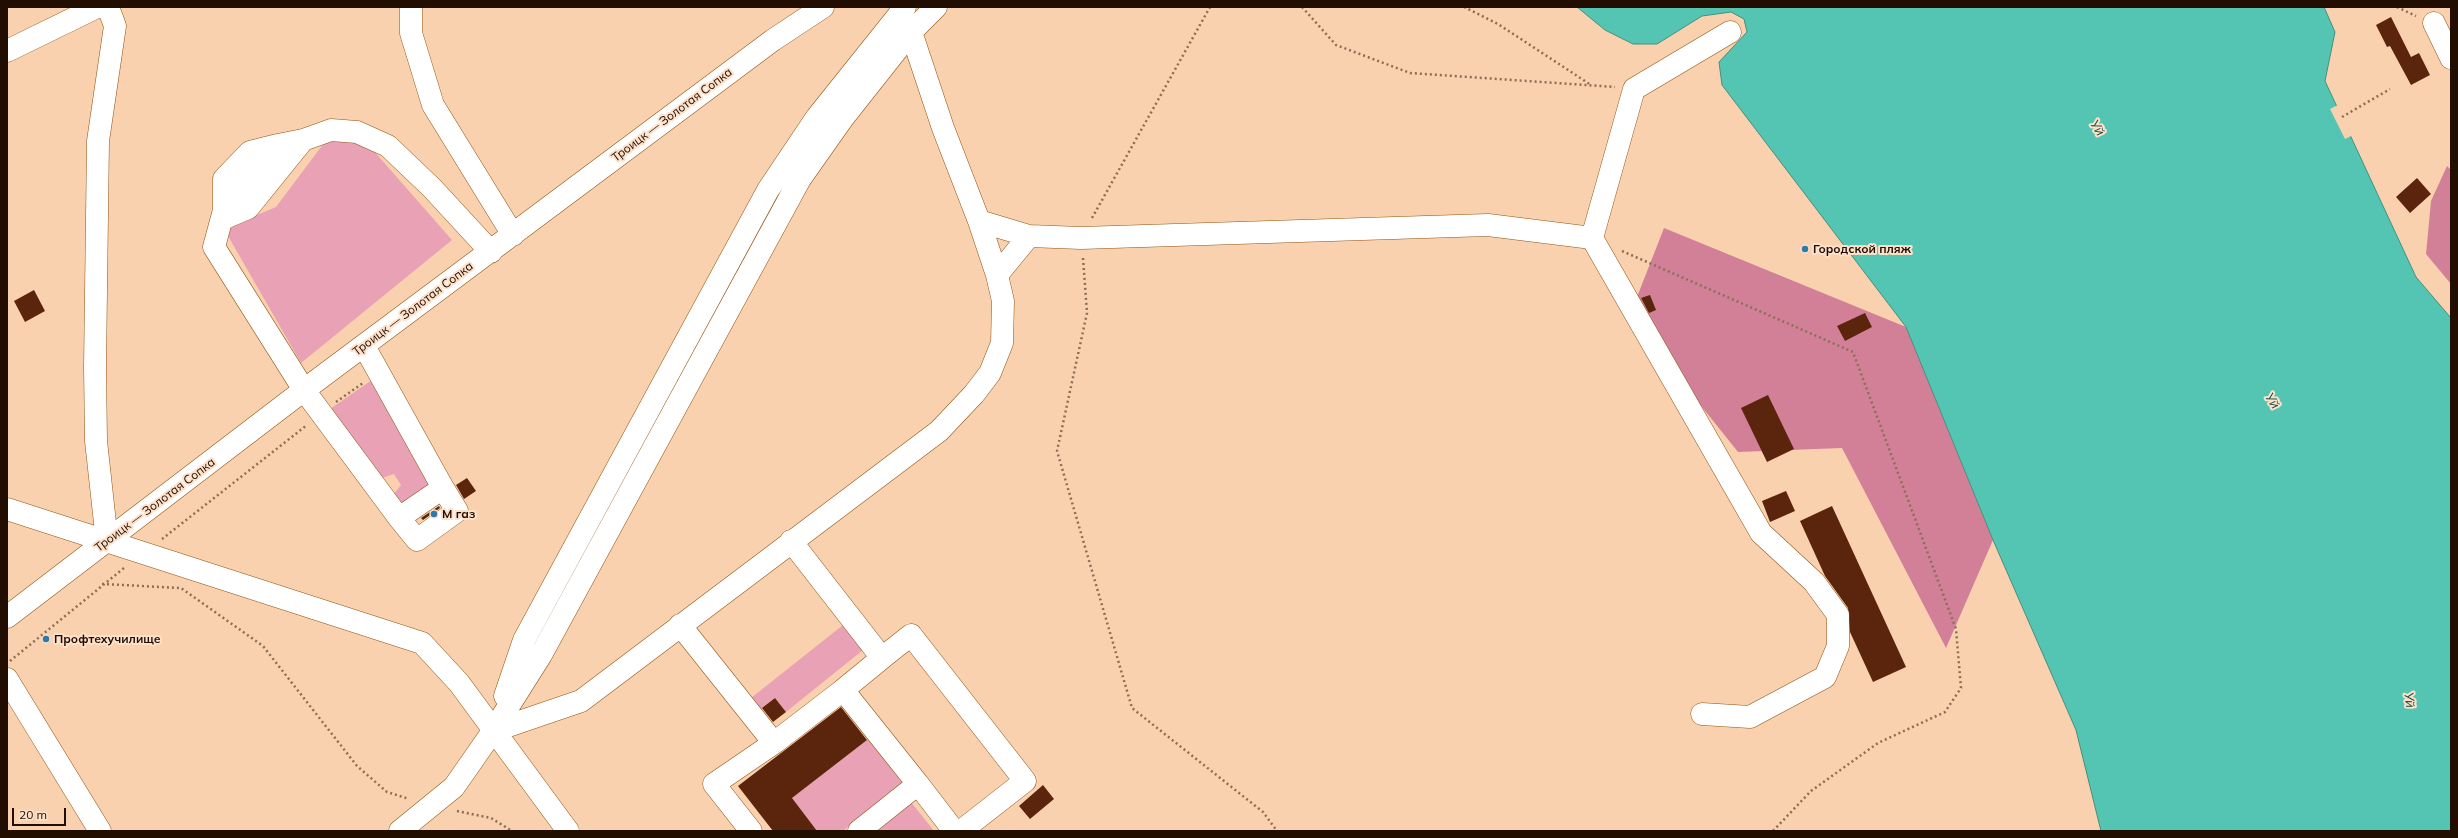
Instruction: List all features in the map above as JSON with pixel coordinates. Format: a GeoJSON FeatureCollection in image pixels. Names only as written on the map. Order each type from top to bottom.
{"type":"FeatureCollection","features":[{"type":"Feature","properties":{"kind":"street"},"geometry":{"type":"LineString","coordinates":[[7,51],[97,7]]}},
{"type":"Feature","properties":{"kind":"street"},"geometry":{"type":"LineString","coordinates":[[108,7],[115,26],[98,141],[95,367],[96,441],[108,541]]}},
{"type":"Feature","properties":{"kind":"street"},"geometry":{"type":"LineString","coordinates":[[411,7],[411,33],[433,105],[513,235]]}},
{"type":"Feature","properties":{"kind":"street","name":"Троицк — Золотая Сопка"},"geometry":{"type":"LineString","coordinates":[[7,617],[304,390],[491,252],[773,40],[823,7]]}},
{"type":"Feature","properties":{"kind":"street"},"geometry":{"type":"LineString","coordinates":[[493,732],[524,640],[768,190],[817,117],[905,7]]}},
{"type":"Feature","properties":{"kind":"street"},"geometry":{"type":"LineString","coordinates":[[400,831],[454,787],[493,732],[541,655],[800,179],[843,118],[911,32],[936,7]]}},
{"type":"Feature","properties":{"kind":"street"},"geometry":{"type":"LineString","coordinates":[[2434,23],[2451,58]]}},
{"type":"Feature","properties":{"kind":"street"},"geometry":{"type":"LineString","coordinates":[[493,732],[582,701],[791,541],[939,431],[974,394],[990,373],[1002,343],[1003,301],[997,275],[979,221],[943,128],[911,32]]}},
{"type":"Feature","properties":{"kind":"street"},"geometry":{"type":"LineString","coordinates":[[1702,714],[1750,717],[1825,677],[1838,646],[1838,616],[1814,582],[1761,533],[1592,238],[1634,89],[1730,32]]}},
{"type":"Feature","properties":{"kind":"street"},"geometry":{"type":"LineString","coordinates":[[364,346],[457,511],[417,540],[304,390],[214,247],[223,215],[278,145],[303,140],[331,130],[357,132],[388,146],[432,188],[491,252]]}},
{"type":"Feature","properties":{"kind":"street"},"geometry":{"type":"LineString","coordinates":[[223,215],[248,208],[303,140]]}},
{"type":"Feature","properties":{"kind":"street"},"geometry":{"type":"LineString","coordinates":[[979,221],[1029,236],[1081,238],[1488,226],[1592,238]]}},
{"type":"Feature","properties":{"kind":"street"},"geometry":{"type":"LineString","coordinates":[[997,275],[1029,236]]}},
{"type":"Feature","properties":{"kind":"street"},"geometry":{"type":"LineString","coordinates":[[399,518],[443,488]]}},
{"type":"Feature","properties":{"kind":"street"},"geometry":{"type":"LineString","coordinates":[[7,508],[422,643],[459,683],[493,732],[568,831]]}},
{"type":"Feature","properties":{"kind":"street"},"geometry":{"type":"LineString","coordinates":[[791,541],[882,658]]}},
{"type":"Feature","properties":{"kind":"street"},"geometry":{"type":"LineString","coordinates":[[680,625],[774,743]]}},
{"type":"Feature","properties":{"kind":"street"},"geometry":{"type":"LineString","coordinates":[[751,831],[714,784],[774,743],[911,635],[1025,781],[961,831]]}},
{"type":"Feature","properties":{"kind":"street"},"geometry":{"type":"LineString","coordinates":[[7,679],[100,831]]}},
{"type":"Feature","properties":{"kind":"street"},"geometry":{"type":"LineString","coordinates":[[843,690],[954,831]]}},
{"type":"Feature","properties":{"kind":"street"},"geometry":{"type":"LineString","coordinates":[[859,831],[918,784]]}},
{"type":"Feature","properties":{"kind":"path"},"geometry":{"type":"LineString","coordinates":[[1210,7],[1081,238],[1087,312],[1057,451],[1132,708],[1263,812],[1277,831]]}},
{"type":"Feature","properties":{"kind":"path"},"geometry":{"type":"LineString","coordinates":[[1302,7],[1336,45],[1410,73],[1634,89]]}},
{"type":"Feature","properties":{"kind":"path"},"geometry":{"type":"LineString","coordinates":[[1464,7],[1498,24],[1591,86]]}},
{"type":"Feature","properties":{"kind":"path"},"geometry":{"type":"LineString","coordinates":[[2342,117],[2390,89]]}},
{"type":"Feature","properties":{"kind":"path"},"geometry":{"type":"LineString","coordinates":[[1621,250],[1853,352],[1956,629],[1962,688],[1945,712],[1878,743],[1811,791],[1773,831]]}},
{"type":"Feature","properties":{"kind":"path"},"geometry":{"type":"LineString","coordinates":[[7,664],[102,584],[378,371]]}},
{"type":"Feature","properties":{"kind":"path"},"geometry":{"type":"LineString","coordinates":[[102,584],[181,588],[263,646],[357,766],[387,792],[432,805],[491,818],[512,831]]}},
{"type":"Feature","properties":{"kind":"shaded area"},"geometry":{"type":"Polygon","coordinates":[[[327,139],[352,142],[373,150],[452,240],[301,363],[224,229],[276,207],[327,139]]]}},
{"type":"Feature","properties":{"kind":"shaded area"},"geometry":{"type":"Polygon","coordinates":[[[2447,166],[2451,170],[2451,284],[2426,254],[2431,201],[2447,166]]]}},
{"type":"Feature","properties":{"kind":"shaded area"},"geometry":{"type":"Polygon","coordinates":[[[1664,228],[1906,327],[1993,540],[1946,648],[1842,448],[1738,452],[1682,382],[1637,297],[1664,228]]]}},
{"type":"Feature","properties":{"kind":"shaded area"},"geometry":{"type":"Polygon","coordinates":[[[372,380],[429,484],[399,505],[392,496],[401,485],[394,474],[379,479],[330,409],[372,380]]]}},
{"type":"Feature","properties":{"kind":"shaded area"},"geometry":{"type":"Polygon","coordinates":[[[843,625],[863,650],[786,712],[775,698],[760,710],[751,698],[843,625]]]}},
{"type":"Feature","properties":{"kind":"shaded area"},"geometry":{"type":"Polygon","coordinates":[[[868,739],[903,784],[843,831],[815,831],[792,798],[868,739]]]}},
{"type":"Feature","properties":{"kind":"shaded area"},"geometry":{"type":"Polygon","coordinates":[[[911,802],[934,831],[874,831],[911,802]]]}},
{"type":"Feature","properties":{"kind":"water","name":"Уй"},"geometry":{"type":"Polygon","coordinates":[[[1577,7],[2324,7],[2335,32],[2325,81],[2416,277],[2451,318],[2451,831],[2101,831],[2076,730],[1993,540],[1906,327],[1722,85],[1719,62],[1747,32],[1744,19],[1731,12],[1702,16],[1657,44],[1633,44],[1605,30],[1577,7]]]}},
{"type":"Feature","properties":{"kind":"pier"},"geometry":{"type":"Polygon","coordinates":[[[2338,105],[2353,135],[2345,139],[2330,109],[2338,105]]]}},
{"type":"Feature","properties":{"kind":"building"},"geometry":{"type":"Polygon","coordinates":[[[2391,17],[2411,57],[2419,53],[2430,75],[2411,85],[2390,46],[2387,47],[2376,25],[2391,17]]]}},
{"type":"Feature","properties":{"kind":"building"},"geometry":{"type":"Polygon","coordinates":[[[2417,178],[2431,194],[2410,213],[2396,197],[2417,178]]]}},
{"type":"Feature","properties":{"kind":"building"},"geometry":{"type":"Polygon","coordinates":[[[34,290],[45,311],[25,322],[14,301],[34,290]]]}},
{"type":"Feature","properties":{"kind":"building"},"geometry":{"type":"Polygon","coordinates":[[[1650,295],[1656,310],[1649,313],[1641,298],[1650,295]]]}},
{"type":"Feature","properties":{"kind":"building"},"geometry":{"type":"Polygon","coordinates":[[[1865,313],[1872,327],[1845,341],[1837,326],[1865,313]]]}},
{"type":"Feature","properties":{"kind":"building"},"geometry":{"type":"Polygon","coordinates":[[[1768,395],[1794,449],[1767,462],[1741,408],[1768,395]]]}},
{"type":"Feature","properties":{"kind":"building"},"geometry":{"type":"Polygon","coordinates":[[[467,478],[476,491],[464,499],[456,485],[467,478]]]}},
{"type":"Feature","properties":{"kind":"building"},"geometry":{"type":"Polygon","coordinates":[[[1786,491],[1795,511],[1770,522],[1762,501],[1786,491]]]}},
{"type":"Feature","properties":{"kind":"building"},"geometry":{"type":"Polygon","coordinates":[[[439,506],[440,508],[423,520],[421,518],[439,506]]]}},
{"type":"Feature","properties":{"kind":"building"},"geometry":{"type":"Polygon","coordinates":[[[1832,506],[1906,667],[1873,682],[1850,632],[1848,608],[1825,576],[1800,521],[1832,506]]]}},
{"type":"Feature","properties":{"kind":"building"},"geometry":{"type":"Polygon","coordinates":[[[775,698],[786,712],[773,722],[762,708],[775,698]]]}},
{"type":"Feature","properties":{"kind":"building"},"geometry":{"type":"Polygon","coordinates":[[[841,707],[867,740],[792,798],[817,831],[773,831],[738,786],[841,707]]]}},
{"type":"Feature","properties":{"kind":"building"},"geometry":{"type":"Polygon","coordinates":[[[1043,785],[1054,799],[1030,819],[1019,806],[1043,785]]]}},
{"type":"Feature","properties":{"kind":"place","name":"Городской пляж"},"geometry":{"type":"Point","coordinates":[1805,249]}},
{"type":"Feature","properties":{"kind":"place","name":"М газ"},"geometry":{"type":"Point","coordinates":[434,514]}},
{"type":"Feature","properties":{"kind":"place","name":"Профтехучилище"},"geometry":{"type":"Point","coordinates":[46,639]}}]}
